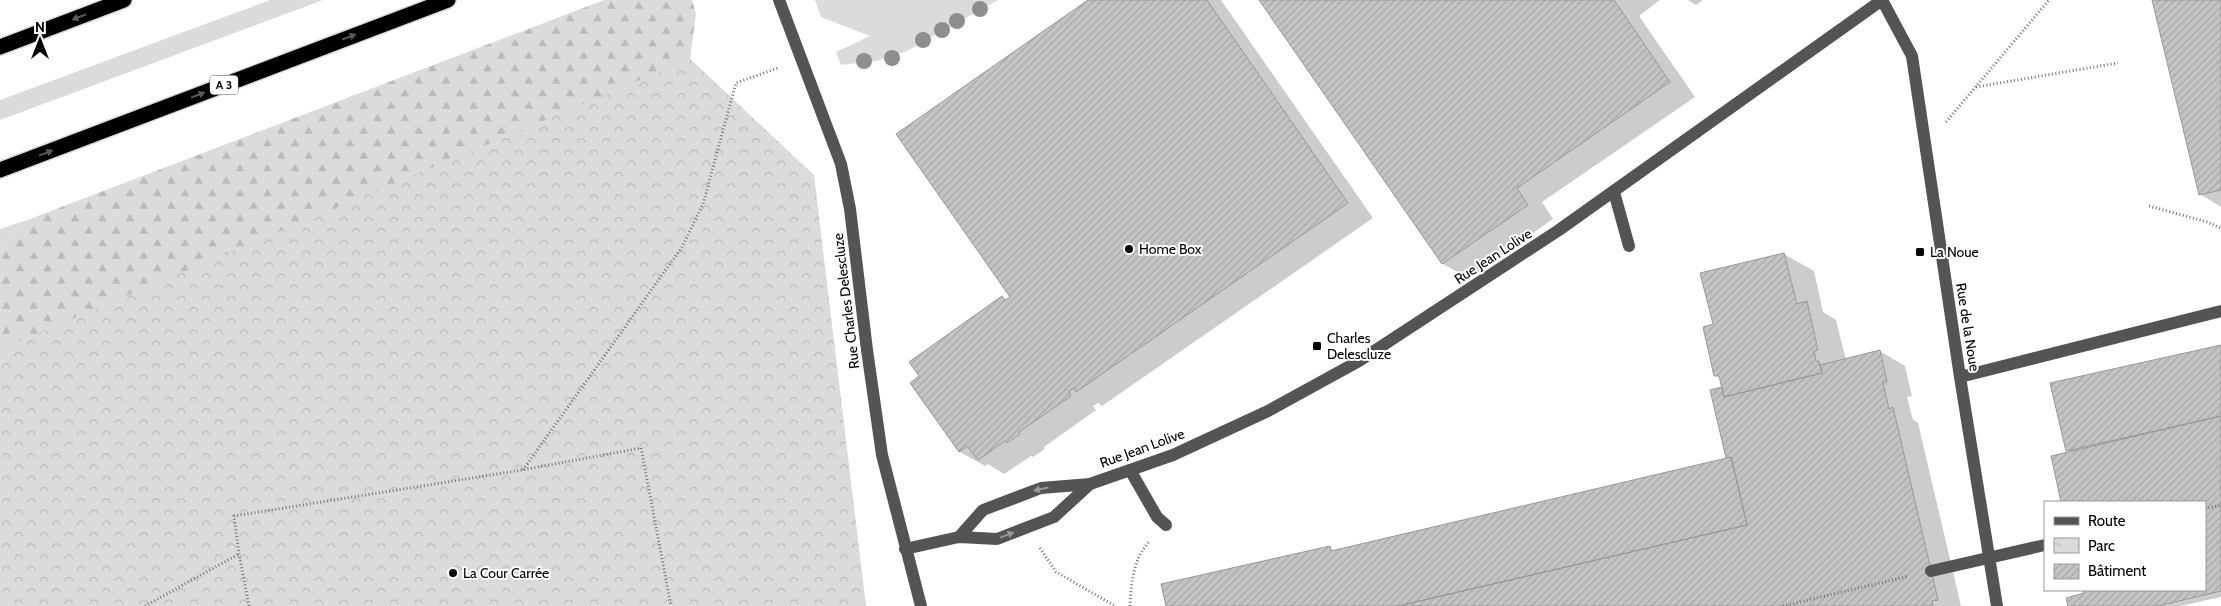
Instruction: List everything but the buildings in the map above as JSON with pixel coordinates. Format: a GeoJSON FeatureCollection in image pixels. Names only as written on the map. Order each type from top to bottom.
{"type":"FeatureCollection","features":[{"type":"Feature","properties":{"kind":"highway"},"geometry":{"type":"LineString","coordinates":[[0,47],[124,0]]}},
{"type":"Feature","properties":{"kind":"highway","name":"A 3"},"geometry":{"type":"LineString","coordinates":[[0,170],[448,0]]}},
{"type":"Feature","properties":{"kind":"street","name":"Rue Charles Delescluze"},"geometry":{"type":"LineString","coordinates":[[779,0],[842,164],[850,209],[882,455],[921,606]]}},
{"type":"Feature","properties":{"kind":"street","name":"Rue de la Noue"},"geometry":{"type":"LineString","coordinates":[[1882,0],[1912,56],[1960,377],[1997,606]]}},
{"type":"Feature","properties":{"kind":"street","name":"Rue Jean Lolive"},"geometry":{"type":"LineString","coordinates":[[959,537],[983,510],[1041,488],[1090,484],[1173,455],[1268,411],[1359,361],[1614,192],[1882,0]]}},
{"type":"Feature","properties":{"kind":"street"},"geometry":{"type":"LineString","coordinates":[[1614,192],[1629,246]]}},
{"type":"Feature","properties":{"kind":"street"},"geometry":{"type":"LineString","coordinates":[[1960,377],[2221,311]]}},
{"type":"Feature","properties":{"kind":"street"},"geometry":{"type":"LineString","coordinates":[[1130,470],[1157,516],[1166,525]]}},
{"type":"Feature","properties":{"kind":"street","name":"Rue Jean Lolive"},"geometry":{"type":"LineString","coordinates":[[905,549],[959,537],[997,539],[1054,517],[1090,484]]}},
{"type":"Feature","properties":{"kind":"street"},"geometry":{"type":"LineString","coordinates":[[1931,571],[2044,545]]}},
{"type":"Feature","properties":{"kind":"path"},"geometry":{"type":"LineString","coordinates":[[1926,146],[2049,0]]}},
{"type":"Feature","properties":{"kind":"path"},"geometry":{"type":"LineString","coordinates":[[1976,87],[2118,63]]}},
{"type":"Feature","properties":{"kind":"path"},"geometry":{"type":"LineString","coordinates":[[522,470],[682,248],[704,204],[736,83],[778,68]]}},
{"type":"Feature","properties":{"kind":"path"},"geometry":{"type":"LineString","coordinates":[[2149,206],[2207,222],[2221,228]]}},
{"type":"Feature","properties":{"kind":"path"},"geometry":{"type":"LineString","coordinates":[[249,606],[234,516],[522,470],[641,448],[671,606]]}},
{"type":"Feature","properties":{"kind":"path"},"geometry":{"type":"LineString","coordinates":[[2206,509],[2221,505]]}},
{"type":"Feature","properties":{"kind":"path"},"geometry":{"type":"LineString","coordinates":[[1130,606],[1131,580],[1143,548],[1166,525]]}},
{"type":"Feature","properties":{"kind":"path"},"geometry":{"type":"LineString","coordinates":[[1027,528],[1056,572],[1115,606]]}},
{"type":"Feature","properties":{"kind":"path"},"geometry":{"type":"LineString","coordinates":[[145,606],[239,554]]}},
{"type":"Feature","properties":{"kind":"path"},"geometry":{"type":"LineString","coordinates":[[1784,606],[1931,571]]}},
{"type":"Feature","properties":{"kind":"green space"},"geometry":{"type":"Polygon","coordinates":[[[270,0],[323,0],[0,120],[0,100],[270,0]]]}},
{"type":"Feature","properties":{"kind":"green space"},"geometry":{"type":"Polygon","coordinates":[[[604,0],[692,0],[696,14],[690,59],[725,92],[0,596],[0,253],[30,219],[604,0]]]}},
{"type":"Feature","properties":{"kind":"green space"},"geometry":{"type":"Polygon","coordinates":[[[815,0],[998,0],[905,52],[876,61],[841,65],[836,52],[870,36],[821,17],[815,0]]]}},
{"type":"Feature","properties":{"kind":"green space"},"geometry":{"type":"Polygon","coordinates":[[[690,59],[814,175],[866,606],[0,606],[0,349],[690,59]]]}},
{"type":"Feature","properties":{"kind":"green space"},"geometry":{"type":"Polygon","coordinates":[[[30,219],[0,253],[0,229],[30,219]]]}},
{"type":"Feature","properties":{"kind":"place","name":"Home Box"},"geometry":{"type":"Point","coordinates":[1129,249]}},
{"type":"Feature","properties":{"kind":"place","name":"La Noue"},"geometry":{"type":"Point","coordinates":[1920,252]}},
{"type":"Feature","properties":{"kind":"place","name":"Charles Delescluze"},"geometry":{"type":"Point","coordinates":[1317,346]}},
{"type":"Feature","properties":{"kind":"place","name":"La Cour Carrée"},"geometry":{"type":"Point","coordinates":[453,573]}}]}
